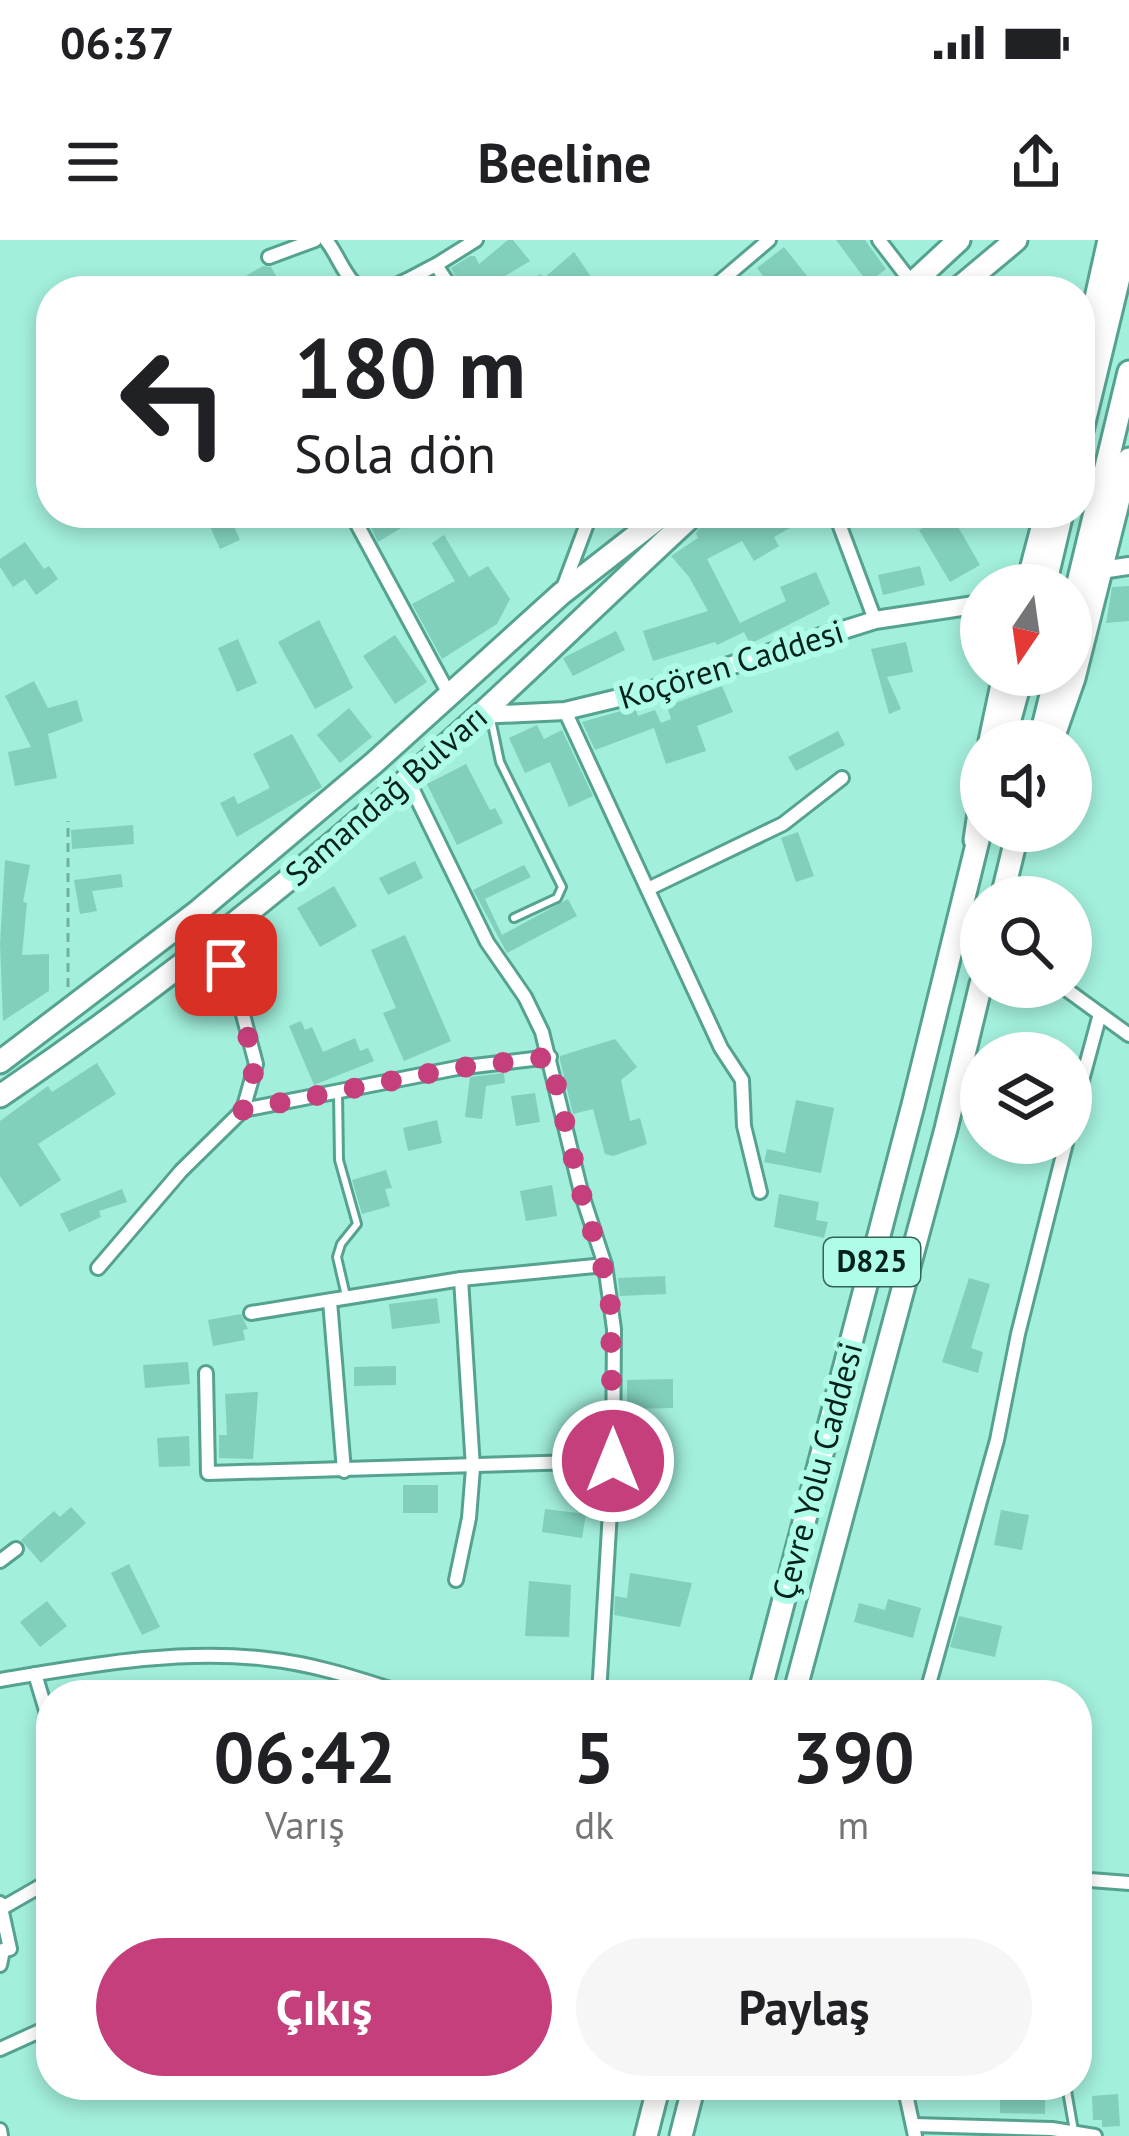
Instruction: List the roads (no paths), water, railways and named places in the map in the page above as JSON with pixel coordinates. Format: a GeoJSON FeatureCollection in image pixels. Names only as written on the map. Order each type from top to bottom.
{"type":"FeatureCollection","features":[{"type":"Feature","properties":{"kind":"highway"},"geometry":{"type":"LineString","coordinates":[[920,276],[959,240]]}},
{"type":"Feature","properties":{"kind":"highway"},"geometry":{"type":"LineString","coordinates":[[973,276],[1016,240]]}},
{"type":"Feature","properties":{"kind":"highway"},"geometry":{"type":"LineString","coordinates":[[1095,303],[1109,240]]}},
{"type":"Feature","properties":{"kind":"highway"},"geometry":{"type":"LineString","coordinates":[[1095,377],[1128,240]]}},
{"type":"Feature","properties":{"kind":"highway"},"geometry":{"type":"LineString","coordinates":[[1095,513],[1129,372]]}},
{"type":"Feature","properties":{"kind":"highway"},"geometry":{"type":"LineString","coordinates":[[1059,720],[1129,459]]}},
{"type":"Feature","properties":{"kind":"highway","name":"Samandağ Bulvarı"},"geometry":{"type":"LineString","coordinates":[[0,1062],[197,912],[374,764],[561,594],[645,528]]}},
{"type":"Feature","properties":{"kind":"highway","name":"Samandağ Bulvarı"},"geometry":{"type":"LineString","coordinates":[[0,1096],[93,1033],[329,847],[406,776],[485,715],[679,528]]}},
{"type":"Feature","properties":{"kind":"highway"},"geometry":{"type":"LineString","coordinates":[[1033,564],[1042,528]]}},
{"type":"Feature","properties":{"kind":"highway"},"geometry":{"type":"LineString","coordinates":[[1050,564],[1058,528]]}},
{"type":"Feature","properties":{"kind":"highway"},"geometry":{"type":"LineString","coordinates":[[1083,564],[1091,528]]}},
{"type":"Feature","properties":{"kind":"highway"},"geometry":{"type":"LineString","coordinates":[[970,869],[973,852]]}},
{"type":"Feature","properties":{"kind":"highway","name":"Çevre Yolu Caddesi"},"geometry":{"type":"LineString","coordinates":[[763,1680],[908,1127],[975,852]]}},
{"type":"Feature","properties":{"kind":"highway","name":"Çevre Yolu Caddesi"},"geometry":{"type":"LineString","coordinates":[[798,1680],[975,1008]]}},
{"type":"Feature","properties":{"kind":"highway"},"geometry":{"type":"LineString","coordinates":[[646,2136],[655,2100]]}},
{"type":"Feature","properties":{"kind":"highway"},"geometry":{"type":"LineString","coordinates":[[681,2136],[690,2100]]}},
{"type":"Feature","properties":{"kind":"street"},"geometry":{"type":"LineString","coordinates":[[269,257],[315,240]]}},
{"type":"Feature","properties":{"kind":"street"},"geometry":{"type":"LineString","coordinates":[[326,240],[348,276]]}},
{"type":"Feature","properties":{"kind":"street"},"geometry":{"type":"LineString","coordinates":[[414,276],[476,240]]}},
{"type":"Feature","properties":{"kind":"street"},"geometry":{"type":"LineString","coordinates":[[727,276],[770,240]]}},
{"type":"Feature","properties":{"kind":"street"},"geometry":{"type":"LineString","coordinates":[[879,240],[901,276]]}},
{"type":"Feature","properties":{"kind":"street"},"geometry":{"type":"LineString","coordinates":[[436,265],[443,276]]}},
{"type":"Feature","properties":{"kind":"street"},"geometry":{"type":"LineString","coordinates":[[359,528],[449,694]]}},
{"type":"Feature","properties":{"kind":"street"},"geometry":{"type":"LineString","coordinates":[[561,594],[585,528]]}},
{"type":"Feature","properties":{"kind":"street"},"geometry":{"type":"LineString","coordinates":[[841,528],[875,620]]}},
{"type":"Feature","properties":{"kind":"street"},"geometry":{"type":"LineString","coordinates":[[1101,570],[1129,566]]}},
{"type":"Feature","properties":{"kind":"street","name":"Koçören Caddesi"},"geometry":{"type":"LineString","coordinates":[[485,715],[565,710],[656,689],[875,620],[960,607]]}},
{"type":"Feature","properties":{"kind":"street"},"geometry":{"type":"LineString","coordinates":[[565,710],[721,1048],[742,1080],[744,1126],[760,1192]]}},
{"type":"Feature","properties":{"kind":"street"},"geometry":{"type":"LineString","coordinates":[[406,776],[487,942],[525,997],[550,1057],[581,1192],[605,1264],[614,1329],[613,1461],[600,1680]]}},
{"type":"Feature","properties":{"kind":"street"},"geometry":{"type":"LineString","coordinates":[[647,889],[783,824],[842,778]]}},
{"type":"Feature","properties":{"kind":"street"},"geometry":{"type":"LineString","coordinates":[[98,1268],[181,1172],[243,1110],[256,1064],[237,992],[216,938]]}},
{"type":"Feature","properties":{"kind":"street"},"geometry":{"type":"LineString","coordinates":[[1092,1008],[1129,1035]]}},
{"type":"Feature","properties":{"kind":"street"},"geometry":{"type":"LineString","coordinates":[[1092,1044],[1100,1014]]}},
{"type":"Feature","properties":{"kind":"street"},"geometry":{"type":"LineString","coordinates":[[243,1110],[457,1068],[550,1057]]}},
{"type":"Feature","properties":{"kind":"street"},"geometry":{"type":"LineString","coordinates":[[930,1680],[997,1440],[1061,1164]]}},
{"type":"Feature","properties":{"kind":"street"},"geometry":{"type":"LineString","coordinates":[[251,1313],[461,1280],[605,1264]]}},
{"type":"Feature","properties":{"kind":"street"},"geometry":{"type":"LineString","coordinates":[[456,1580],[473,1468],[461,1280]]}},
{"type":"Feature","properties":{"kind":"street"},"geometry":{"type":"LineString","coordinates":[[330,1301],[344,1471]]}},
{"type":"Feature","properties":{"kind":"street"},"geometry":{"type":"LineString","coordinates":[[206,1373],[208,1473],[613,1461]]}},
{"type":"Feature","properties":{"kind":"street"},"geometry":{"type":"LineString","coordinates":[[0,1561],[16,1549]]}},
{"type":"Feature","properties":{"kind":"street"},"geometry":{"type":"LineString","coordinates":[[0,1680],[230,1656],[333,1671],[362,1680]]}},
{"type":"Feature","properties":{"kind":"street"},"geometry":{"type":"LineString","coordinates":[[35,1674],[37,1680]]}},
{"type":"Feature","properties":{"kind":"street"},"geometry":{"type":"LineString","coordinates":[[1092,1880],[1129,1883]]}},
{"type":"Feature","properties":{"kind":"street"},"geometry":{"type":"LineString","coordinates":[[1,1955],[10,1949],[2,1905],[36,1888]]}},
{"type":"Feature","properties":{"kind":"street"},"geometry":{"type":"LineString","coordinates":[[0,2048],[36,2032]]}},
{"type":"Feature","properties":{"kind":"street"},"geometry":{"type":"LineString","coordinates":[[908,2100],[915,2131],[1074,2131],[1095,2136]]}},
{"type":"Feature","properties":{"kind":"lane"},"geometry":{"type":"LineString","coordinates":[[485,715],[500,762],[562,887],[557,898],[514,918]]}},
{"type":"Feature","properties":{"kind":"lane"},"geometry":{"type":"LineString","coordinates":[[338,1093],[340,1160],[357,1224],[341,1244],[338,1257],[347,1298]]}},
{"type":"Feature","properties":{"kind":"lane"},"geometry":{"type":"LineString","coordinates":[[1069,2100],[1074,2131]]}}]}
